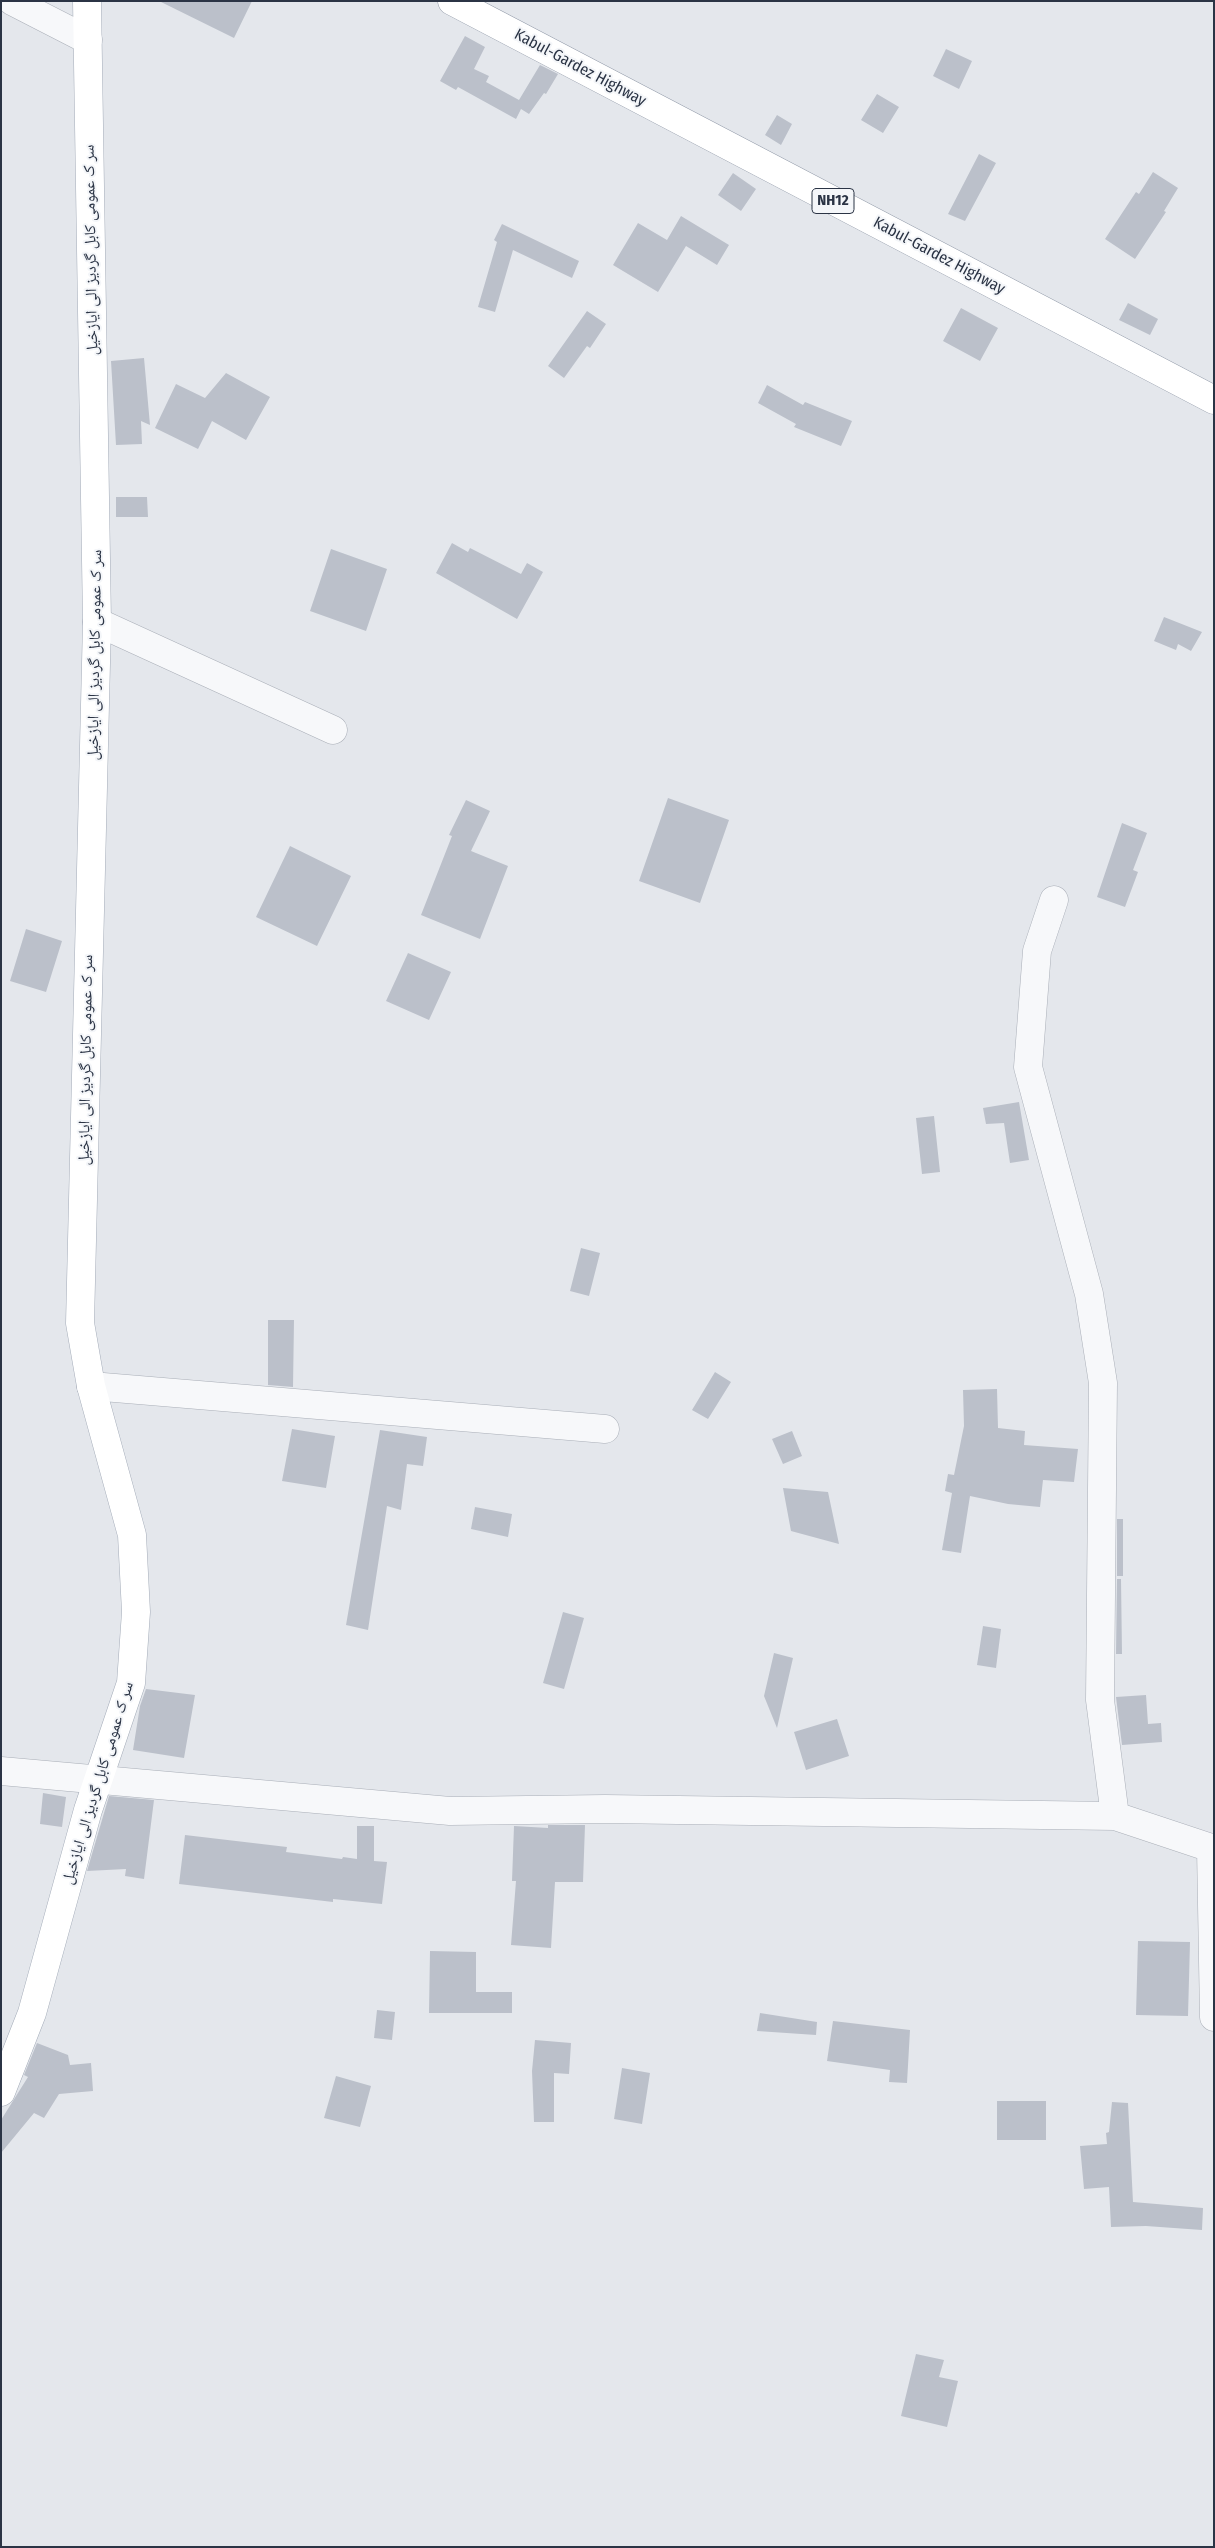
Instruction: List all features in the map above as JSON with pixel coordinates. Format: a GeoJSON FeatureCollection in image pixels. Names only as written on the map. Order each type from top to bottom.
{"type":"FeatureCollection","features":[{"type":"Feature","properties":{"kind":"main road","name":"سر ک عمومی کابل گردیز الی ایازخیل"},"geometry":{"type":"LineString","coordinates":[[1,2092],[32,2012],[88,1810],[131,1683],[136,1612],[132,1535],[91,1386],[80,1323],[97,622],[87,1]]}},
{"type":"Feature","properties":{"kind":"main road","name":"Kabul-Gardez Highway"},"geometry":{"type":"LineString","coordinates":[[452,1],[1214,400]]}},
{"type":"Feature","properties":{"kind":"street"},"geometry":{"type":"LineString","coordinates":[[12,1],[88,40]]}},
{"type":"Feature","properties":{"kind":"street"},"geometry":{"type":"LineString","coordinates":[[97,622],[333,730]]}},
{"type":"Feature","properties":{"kind":"street"},"geometry":{"type":"LineString","coordinates":[[1054,900],[1038,951],[1028,1067],[1088,1294],[1102,1382],[1100,1700],[1115,1816]]}},
{"type":"Feature","properties":{"kind":"street"},"geometry":{"type":"LineString","coordinates":[[91,1386],[605,1429]]}},
{"type":"Feature","properties":{"kind":"street"},"geometry":{"type":"LineString","coordinates":[[1,1771],[450,1811],[605,1809],[1115,1816],[1211,1848],[1214,2017]]}},
{"type":"Feature","properties":{"kind":"building"},"geometry":{"type":"Polygon","coordinates":[[[159,1],[252,1],[234,38],[159,1]]]}},
{"type":"Feature","properties":{"kind":"building"},"geometry":{"type":"Polygon","coordinates":[[[465,36],[485,47],[474,69],[489,76],[486,82],[519,100],[540,65],[558,74],[546,94],[544,93],[529,114],[521,109],[516,119],[458,87],[456,90],[440,81],[465,36]]]}},
{"type":"Feature","properties":{"kind":"building"},"geometry":{"type":"Polygon","coordinates":[[[946,49],[972,61],[959,89],[933,76],[946,49]]]}},
{"type":"Feature","properties":{"kind":"building"},"geometry":{"type":"Polygon","coordinates":[[[877,94],[899,107],[883,133],[861,120],[877,94]]]}},
{"type":"Feature","properties":{"kind":"building"},"geometry":{"type":"Polygon","coordinates":[[[777,115],[792,124],[781,145],[765,135],[777,115]]]}},
{"type":"Feature","properties":{"kind":"building"},"geometry":{"type":"Polygon","coordinates":[[[979,154],[996,163],[965,221],[948,214],[979,154]]]}},
{"type":"Feature","properties":{"kind":"building"},"geometry":{"type":"Polygon","coordinates":[[[1153,172],[1178,188],[1164,211],[1166,212],[1135,259],[1105,239],[1136,192],[1139,194],[1153,172]]]}},
{"type":"Feature","properties":{"kind":"building"},"geometry":{"type":"Polygon","coordinates":[[[733,173],[756,189],[741,211],[718,195],[733,173]]]}},
{"type":"Feature","properties":{"kind":"building"},"geometry":{"type":"Polygon","coordinates":[[[681,216],[729,245],[717,265],[686,246],[658,292],[613,265],[638,223],[667,240],[681,216]]]}},
{"type":"Feature","properties":{"kind":"building"},"geometry":{"type":"Polygon","coordinates":[[[502,224],[579,261],[572,278],[513,250],[495,312],[478,307],[497,242],[494,240],[502,224]]]}},
{"type":"Feature","properties":{"kind":"building"},"geometry":{"type":"Polygon","coordinates":[[[1128,303],[1158,319],[1150,335],[1119,320],[1128,303]]]}},
{"type":"Feature","properties":{"kind":"building"},"geometry":{"type":"Polygon","coordinates":[[[961,308],[998,328],[980,361],[943,341],[961,308]]]}},
{"type":"Feature","properties":{"kind":"building"},"geometry":{"type":"Polygon","coordinates":[[[587,311],[606,324],[590,348],[587,346],[564,378],[548,366],[587,311]]]}},
{"type":"Feature","properties":{"kind":"building"},"geometry":{"type":"Polygon","coordinates":[[[144,358],[150,425],[141,421],[142,444],[116,445],[111,361],[144,358]]]}},
{"type":"Feature","properties":{"kind":"building"},"geometry":{"type":"Polygon","coordinates":[[[226,373],[270,397],[246,440],[212,421],[198,449],[155,428],[176,384],[205,398],[226,373]]]}},
{"type":"Feature","properties":{"kind":"building"},"geometry":{"type":"Polygon","coordinates":[[[767,385],[803,405],[805,402],[852,421],[841,446],[794,427],[796,424],[758,403],[767,385]]]}},
{"type":"Feature","properties":{"kind":"building"},"geometry":{"type":"Polygon","coordinates":[[[116,497],[147,497],[148,517],[116,517],[116,497]]]}},
{"type":"Feature","properties":{"kind":"building"},"geometry":{"type":"Polygon","coordinates":[[[452,543],[468,552],[470,548],[521,574],[527,563],[543,572],[517,619],[436,573],[452,543]]]}},
{"type":"Feature","properties":{"kind":"building"},"geometry":{"type":"Polygon","coordinates":[[[331,549],[387,569],[366,631],[310,611],[331,549]]]}},
{"type":"Feature","properties":{"kind":"building"},"geometry":{"type":"Polygon","coordinates":[[[1164,617],[1202,632],[1191,651],[1178,644],[1176,650],[1154,641],[1164,617]]]}},
{"type":"Feature","properties":{"kind":"building"},"geometry":{"type":"Polygon","coordinates":[[[668,798],[729,820],[700,903],[639,881],[668,798]]]}},
{"type":"Feature","properties":{"kind":"building"},"geometry":{"type":"Polygon","coordinates":[[[466,800],[490,811],[471,851],[508,866],[480,939],[421,915],[452,836],[449,835],[466,800]]]}},
{"type":"Feature","properties":{"kind":"building"},"geometry":{"type":"Polygon","coordinates":[[[1122,823],[1147,833],[1133,870],[1138,872],[1125,907],[1097,897],[1122,823]]]}},
{"type":"Feature","properties":{"kind":"building"},"geometry":{"type":"Polygon","coordinates":[[[290,846],[351,876],[317,946],[256,917],[290,846]]]}},
{"type":"Feature","properties":{"kind":"building"},"geometry":{"type":"Polygon","coordinates":[[[26,929],[62,941],[46,992],[10,981],[26,929]]]}},
{"type":"Feature","properties":{"kind":"building"},"geometry":{"type":"Polygon","coordinates":[[[408,953],[451,972],[429,1020],[386,1001],[408,953]]]}},
{"type":"Feature","properties":{"kind":"building"},"geometry":{"type":"Polygon","coordinates":[[[1019,1102],[1029,1160],[1010,1163],[1004,1123],[986,1124],[983,1108],[1019,1102]]]}},
{"type":"Feature","properties":{"kind":"building"},"geometry":{"type":"Polygon","coordinates":[[[934,1116],[940,1172],[922,1174],[916,1118],[934,1116]]]}},
{"type":"Feature","properties":{"kind":"building"},"geometry":{"type":"Polygon","coordinates":[[[581,1248],[600,1253],[589,1296],[570,1291],[581,1248]]]}},
{"type":"Feature","properties":{"kind":"building"},"geometry":{"type":"Polygon","coordinates":[[[268,1320],[294,1320],[293,1387],[268,1385],[268,1320]]]}},
{"type":"Feature","properties":{"kind":"building"},"geometry":{"type":"Polygon","coordinates":[[[715,1372],[731,1382],[708,1419],[692,1410],[715,1372]]]}},
{"type":"Feature","properties":{"kind":"building"},"geometry":{"type":"Polygon","coordinates":[[[997,1389],[998,1428],[1025,1431],[1024,1445],[1078,1449],[1074,1482],[1043,1480],[1040,1507],[1008,1504],[970,1496],[961,1553],[942,1550],[952,1493],[945,1491],[948,1474],[954,1475],[964,1426],[963,1390],[997,1389]]]}},
{"type":"Feature","properties":{"kind":"building"},"geometry":{"type":"Polygon","coordinates":[[[292,1429],[335,1436],[326,1488],[282,1481],[292,1429]]]}},
{"type":"Feature","properties":{"kind":"building"},"geometry":{"type":"Polygon","coordinates":[[[380,1430],[427,1437],[423,1466],[407,1464],[401,1510],[387,1506],[368,1630],[346,1625],[380,1430]]]}},
{"type":"Feature","properties":{"kind":"building"},"geometry":{"type":"Polygon","coordinates":[[[792,1431],[802,1456],[783,1464],[772,1439],[792,1431]]]}},
{"type":"Feature","properties":{"kind":"building"},"geometry":{"type":"Polygon","coordinates":[[[783,1488],[828,1492],[839,1544],[791,1531],[783,1488]]]}},
{"type":"Feature","properties":{"kind":"building"},"geometry":{"type":"Polygon","coordinates":[[[475,1507],[512,1514],[508,1537],[471,1529],[475,1507]]]}},
{"type":"Feature","properties":{"kind":"building"},"geometry":{"type":"Polygon","coordinates":[[[1117,1519],[1123,1519],[1123,1576],[1117,1576],[1117,1519]]]}},
{"type":"Feature","properties":{"kind":"building"},"geometry":{"type":"Polygon","coordinates":[[[1117,1579],[1121,1579],[1122,1654],[1116,1654],[1117,1579]]]}},
{"type":"Feature","properties":{"kind":"building"},"geometry":{"type":"Polygon","coordinates":[[[563,1612],[584,1618],[564,1689],[543,1683],[563,1612]]]}},
{"type":"Feature","properties":{"kind":"building"},"geometry":{"type":"Polygon","coordinates":[[[983,1626],[1001,1629],[996,1668],[977,1665],[983,1626]]]}},
{"type":"Feature","properties":{"kind":"building"},"geometry":{"type":"Polygon","coordinates":[[[774,1653],[793,1658],[777,1728],[764,1696],[774,1653]]]}},
{"type":"Feature","properties":{"kind":"building"},"geometry":{"type":"Polygon","coordinates":[[[146,1689],[195,1695],[184,1758],[133,1750],[140,1706],[146,1689]]]}},
{"type":"Feature","properties":{"kind":"building"},"geometry":{"type":"Polygon","coordinates":[[[1146,1695],[1148,1724],[1161,1723],[1162,1742],[1122,1745],[1116,1697],[1146,1695]]]}},
{"type":"Feature","properties":{"kind":"building"},"geometry":{"type":"Polygon","coordinates":[[[837,1719],[849,1756],[806,1770],[794,1732],[837,1719]]]}},
{"type":"Feature","properties":{"kind":"building"},"geometry":{"type":"Polygon","coordinates":[[[43,1793],[66,1797],[62,1827],[40,1824],[43,1793]]]}},
{"type":"Feature","properties":{"kind":"building"},"geometry":{"type":"Polygon","coordinates":[[[109,1796],[154,1800],[144,1879],[125,1876],[126,1869],[87,1871],[109,1796]]]}},
{"type":"Feature","properties":{"kind":"building"},"geometry":{"type":"Polygon","coordinates":[[[548,1825],[585,1825],[583,1882],[555,1882],[551,1948],[511,1945],[516,1881],[512,1881],[514,1826],[548,1828],[548,1825]]]}},
{"type":"Feature","properties":{"kind":"building"},"geometry":{"type":"Polygon","coordinates":[[[357,1826],[374,1826],[374,1861],[387,1862],[382,1904],[333,1899],[333,1902],[179,1884],[185,1835],[287,1847],[286,1852],[357,1859],[357,1826]]]}},
{"type":"Feature","properties":{"kind":"building"},"geometry":{"type":"Polygon","coordinates":[[[1138,1941],[1190,1942],[1188,2016],[1136,2015],[1138,1941]]]}},
{"type":"Feature","properties":{"kind":"building"},"geometry":{"type":"Polygon","coordinates":[[[430,1951],[476,1952],[476,1992],[512,1992],[512,2013],[429,2013],[430,1951]]]}},
{"type":"Feature","properties":{"kind":"building"},"geometry":{"type":"Polygon","coordinates":[[[377,2010],[395,2012],[392,2040],[374,2038],[377,2010]]]}},
{"type":"Feature","properties":{"kind":"building"},"geometry":{"type":"Polygon","coordinates":[[[760,2013],[817,2022],[816,2035],[757,2031],[760,2013]]]}},
{"type":"Feature","properties":{"kind":"building"},"geometry":{"type":"Polygon","coordinates":[[[833,2021],[910,2030],[907,2083],[889,2082],[890,2070],[827,2061],[833,2021]]]}},
{"type":"Feature","properties":{"kind":"building"},"geometry":{"type":"Polygon","coordinates":[[[535,2040],[571,2043],[569,2074],[554,2073],[554,2122],[534,2122],[532,2071],[535,2040]]]}},
{"type":"Feature","properties":{"kind":"building"},"geometry":{"type":"Polygon","coordinates":[[[37,2043],[68,2055],[70,2065],[91,2063],[93,2091],[59,2094],[44,2118],[34,2113],[1,2153],[1,2120],[28,2077],[24,2075],[37,2043]]]}},
{"type":"Feature","properties":{"kind":"building"},"geometry":{"type":"Polygon","coordinates":[[[622,2068],[650,2073],[642,2124],[614,2119],[622,2068]]]}},
{"type":"Feature","properties":{"kind":"building"},"geometry":{"type":"Polygon","coordinates":[[[336,2076],[371,2086],[360,2127],[324,2118],[336,2076]]]}},
{"type":"Feature","properties":{"kind":"building"},"geometry":{"type":"Polygon","coordinates":[[[997,2101],[1046,2101],[1046,2140],[997,2140],[997,2101]]]}},
{"type":"Feature","properties":{"kind":"building"},"geometry":{"type":"Polygon","coordinates":[[[1112,2102],[1128,2103],[1133,2202],[1203,2208],[1202,2230],[1146,2226],[1111,2227],[1109,2187],[1084,2189],[1080,2146],[1107,2144],[1106,2133],[1109,2132],[1112,2102]]]}},
{"type":"Feature","properties":{"kind":"building"},"geometry":{"type":"Polygon","coordinates":[[[916,2354],[944,2360],[939,2377],[958,2381],[947,2427],[901,2416],[916,2354]]]}}]}
